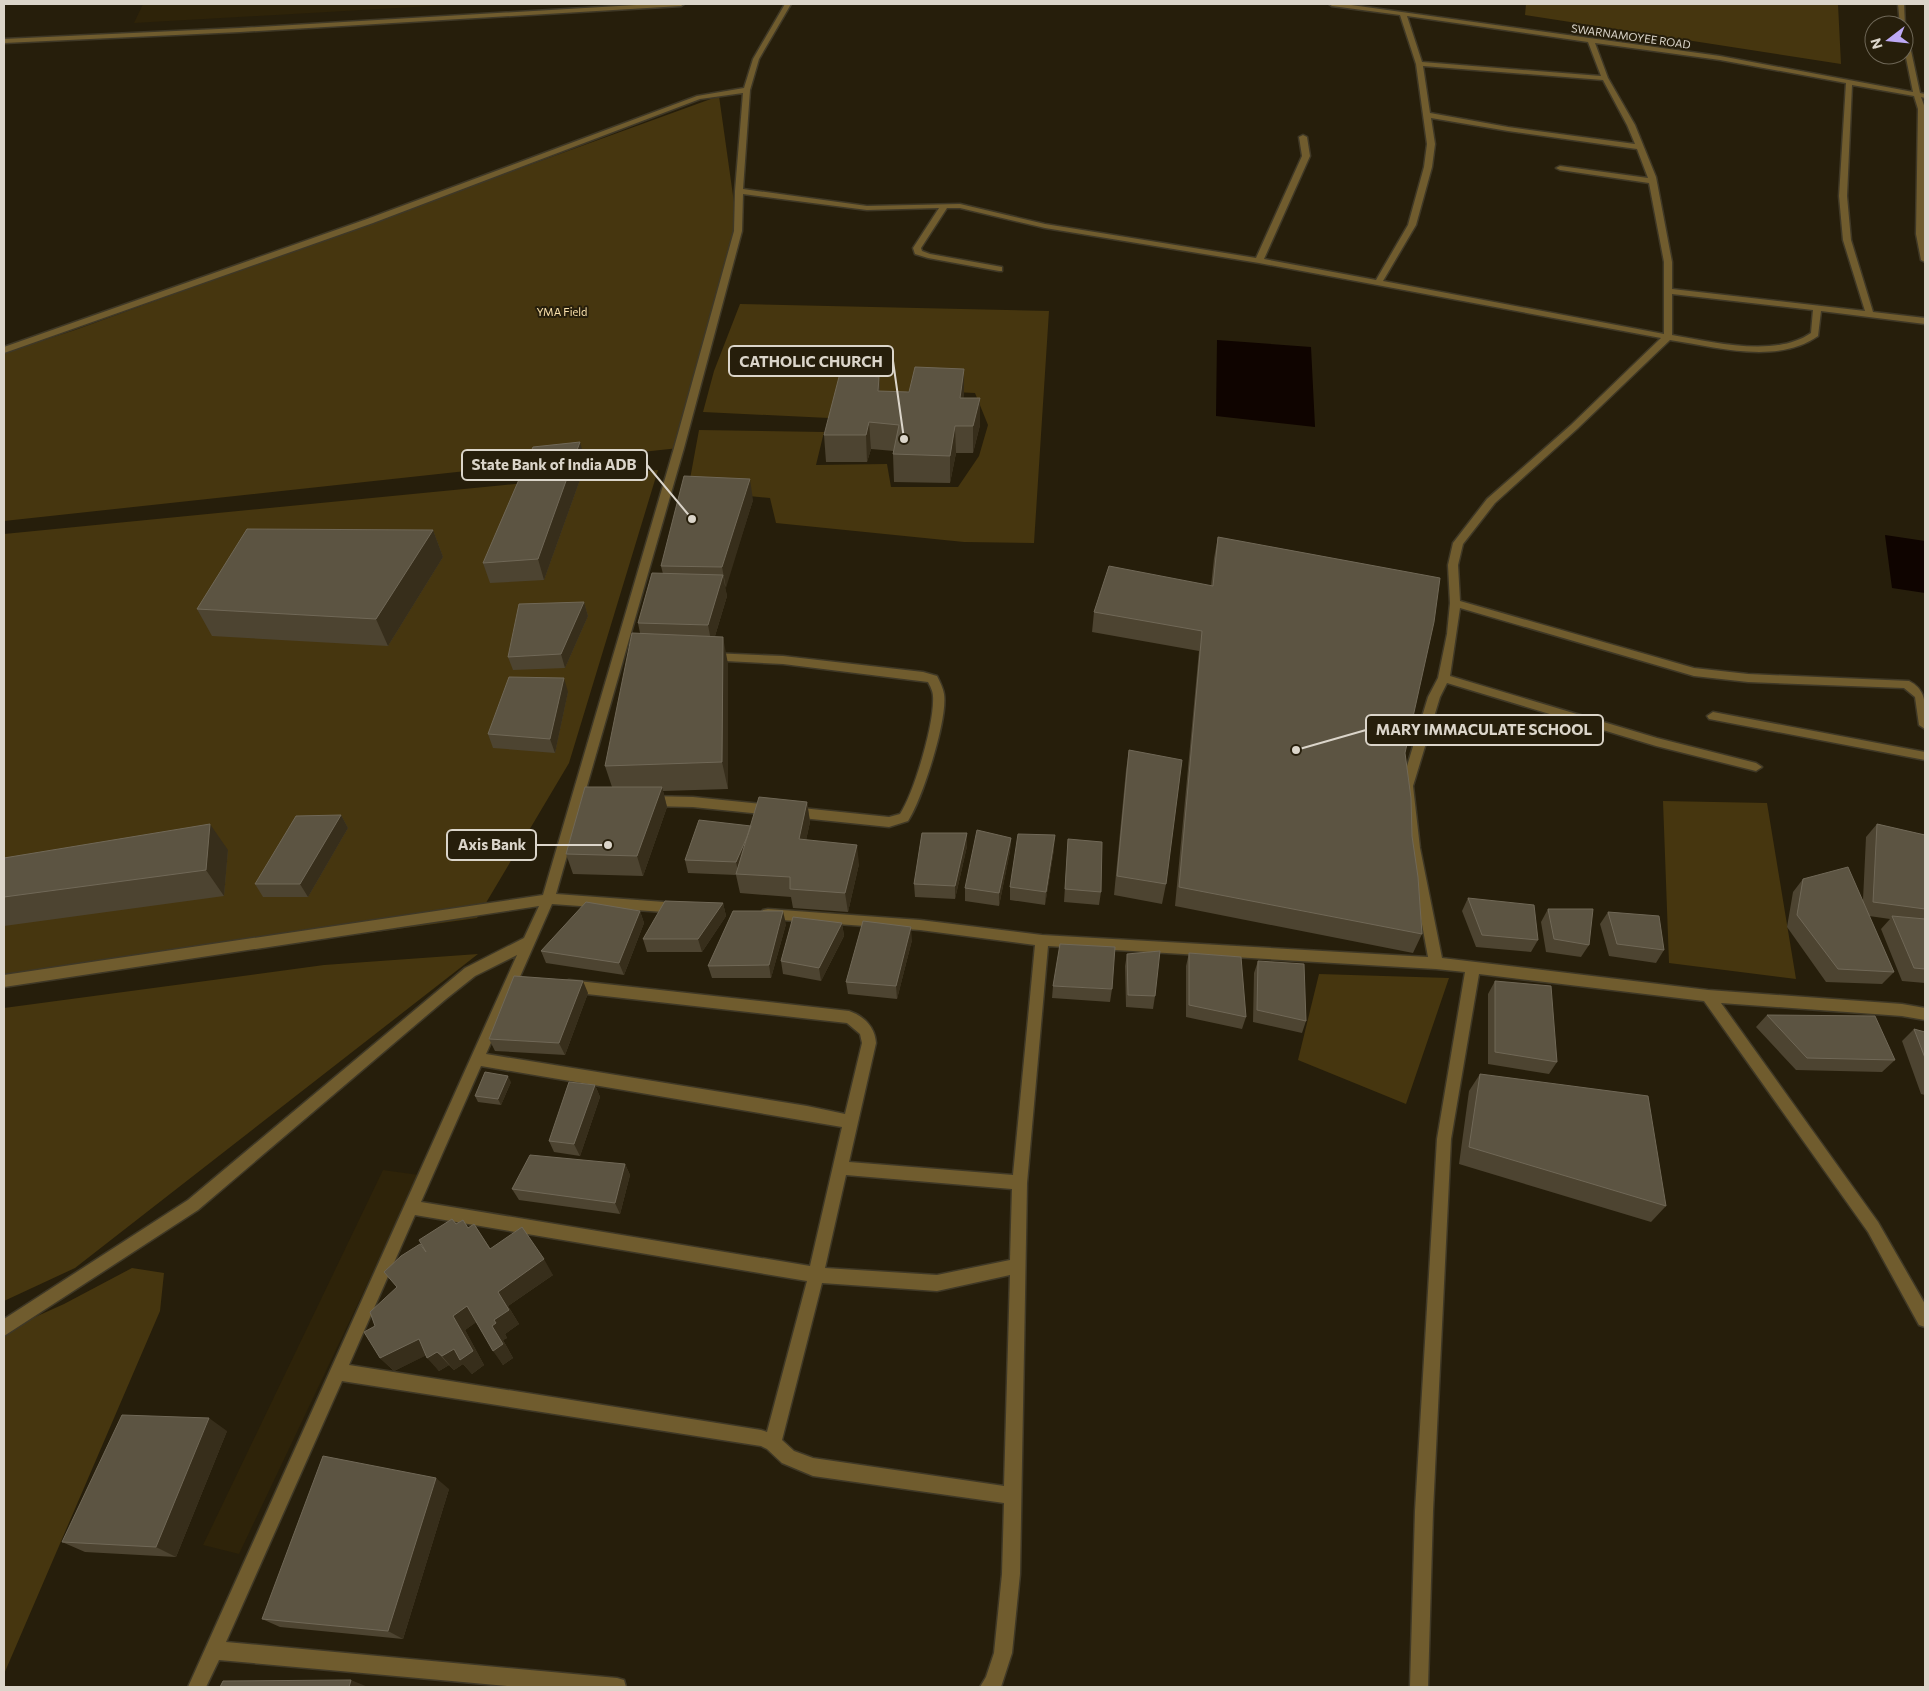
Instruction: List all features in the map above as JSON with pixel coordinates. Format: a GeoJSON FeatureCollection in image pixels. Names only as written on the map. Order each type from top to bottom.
{"type":"FeatureCollection","features":[{"type":"Feature","properties":{"kind":"street"},"geometry":{"type":"LineString","coordinates":[[4,41],[240,30],[681,4]]}},
{"type":"Feature","properties":{"kind":"street"},"geometry":{"type":"LineString","coordinates":[[198,1687],[410,1207],[477,1059],[518,980],[529,942],[548,899],[583,798],[624,654],[738,230],[739,191],[747,90],[756,59],[788,4]]}},
{"type":"Feature","properties":{"kind":"street","name":"SWARNAMOYEE ROAD"},"geometry":{"type":"LineString","coordinates":[[1332,4],[1359,6],[1403,14],[1720,58],[1925,96]]}},
{"type":"Feature","properties":{"kind":"street"},"geometry":{"type":"LineString","coordinates":[[1378,283],[1412,225],[1428,167],[1431,144],[1419,64],[1403,14]]}},
{"type":"Feature","properties":{"kind":"street"},"geometry":{"type":"LineString","coordinates":[[1436,963],[1414,848],[1407,786],[1434,697],[1444,678],[1452,634],[1455,603],[1452,565],[1458,543],[1468,527],[1491,501],[1574,427],[1668,337],[1668,262],[1652,180],[1631,125],[1605,78],[1591,40]]}},
{"type":"Feature","properties":{"kind":"street"},"geometry":{"type":"LineString","coordinates":[[1419,64],[1605,78]]}},
{"type":"Feature","properties":{"kind":"street"},"geometry":{"type":"LineString","coordinates":[[1911,65],[1922,110],[1922,234],[1925,260]]}},
{"type":"Feature","properties":{"kind":"street"},"geometry":{"type":"LineString","coordinates":[[1849,82],[1843,196],[1847,240],[1870,315]]}},
{"type":"Feature","properties":{"kind":"street"},"geometry":{"type":"LineString","coordinates":[[4,350],[370,221],[699,97],[747,90]]}},
{"type":"Feature","properties":{"kind":"street"},"geometry":{"type":"LineString","coordinates":[[1427,115],[1508,129],[1640,147]]}},
{"type":"Feature","properties":{"kind":"street"},"geometry":{"type":"LineString","coordinates":[[1259,260],[1306,156],[1303,138]]}},
{"type":"Feature","properties":{"kind":"street"},"geometry":{"type":"LineString","coordinates":[[1560,168],[1652,180]]}},
{"type":"Feature","properties":{"kind":"street"},"geometry":{"type":"LineString","coordinates":[[739,191],[867,208],[887,209],[946,205],[977,209],[1045,226],[1259,260],[1668,337],[1748,347],[1777,349],[1804,343],[1815,334],[1817,308]]}},
{"type":"Feature","properties":{"kind":"street"},"geometry":{"type":"LineString","coordinates":[[946,205],[917,248],[918,252],[928,256],[1000,270]]}},
{"type":"Feature","properties":{"kind":"street"},"geometry":{"type":"LineString","coordinates":[[1668,291],[1925,321]]}},
{"type":"Feature","properties":{"kind":"street"},"geometry":{"type":"LineString","coordinates":[[1455,603],[1694,672],[1748,678],[1910,685],[1922,697],[1925,725]]}},
{"type":"Feature","properties":{"kind":"street"},"geometry":{"type":"LineString","coordinates":[[635,800],[693,802],[889,822],[904,818],[912,807],[928,755],[939,697],[933,679],[923,676],[783,660],[696,657]]}},
{"type":"Feature","properties":{"kind":"street"},"geometry":{"type":"LineString","coordinates":[[1444,678],[1558,710],[1656,742],[1756,767]]}},
{"type":"Feature","properties":{"kind":"street"},"geometry":{"type":"LineString","coordinates":[[1713,716],[1925,756]]}},
{"type":"Feature","properties":{"kind":"street"},"geometry":{"type":"LineString","coordinates":[[4,981],[548,899],[692,909]]}},
{"type":"Feature","properties":{"kind":"street"},"geometry":{"type":"LineString","coordinates":[[752,913],[920,925],[1042,940],[1436,963],[1708,996],[1902,1010],[1925,1014]]}},
{"type":"Feature","properties":{"kind":"street"},"geometry":{"type":"LineString","coordinates":[[992,1686],[1003,1653],[1010,1574],[1020,1182],[1042,940]]}},
{"type":"Feature","properties":{"kind":"street"},"geometry":{"type":"LineString","coordinates":[[4,1328],[193,1205],[440,995],[470,972],[529,942]]}},
{"type":"Feature","properties":{"kind":"street"},"geometry":{"type":"LineString","coordinates":[[1419,1687],[1424,1511],[1444,1139],[1473,967]]}},
{"type":"Feature","properties":{"kind":"street"},"geometry":{"type":"LineString","coordinates":[[552,984],[849,1017],[863,1024],[870,1038],[816,1275],[773,1443]]}},
{"type":"Feature","properties":{"kind":"street"},"geometry":{"type":"LineString","coordinates":[[1708,996],[1873,1227],[1925,1319]]}},
{"type":"Feature","properties":{"kind":"street"},"geometry":{"type":"LineString","coordinates":[[477,1059],[808,1113],[850,1122]]}},
{"type":"Feature","properties":{"kind":"street"},"geometry":{"type":"LineString","coordinates":[[840,1168],[1020,1182]]}},
{"type":"Feature","properties":{"kind":"street"},"geometry":{"type":"LineString","coordinates":[[410,1207],[816,1275],[893,1282],[937,1283],[1018,1266]]}},
{"type":"Feature","properties":{"kind":"street"},"geometry":{"type":"LineString","coordinates":[[338,1372],[761,1438],[773,1443],[788,1457],[813,1467],[1012,1496]]}},
{"type":"Feature","properties":{"kind":"street"},"geometry":{"type":"LineString","coordinates":[[215,1650],[617,1687]]}},
{"type":"Feature","properties":{"kind":"shaded area"},"geometry":{"type":"Polygon","coordinates":[[[143,4],[466,4],[134,23],[143,4]]]}},
{"type":"Feature","properties":{"kind":"shaded area"},"geometry":{"type":"Polygon","coordinates":[[[1217,340],[1311,347],[1315,427],[1216,416],[1217,340]]]}},
{"type":"Feature","properties":{"kind":"shaded area"},"geometry":{"type":"Polygon","coordinates":[[[1885,535],[1925,541],[1925,593],[1892,588],[1885,535]]]}},
{"type":"Feature","properties":{"kind":"shaded area"},"geometry":{"type":"Polygon","coordinates":[[[383,1170],[419,1175],[239,1554],[203,1545],[383,1170]]]}},
{"type":"Feature","properties":{"kind":"green space"},"geometry":{"type":"Polygon","coordinates":[[[1526,4],[1838,4],[1841,64],[1525,15],[1526,4]]]}},
{"type":"Feature","properties":{"kind":"green space","name":"YMA Field"},"geometry":{"type":"Polygon","coordinates":[[[719,96],[738,231],[679,448],[4,521],[4,353],[75,330],[719,96]]]}},
{"type":"Feature","properties":{"kind":"green space"},"geometry":{"type":"Polygon","coordinates":[[[740,304],[1049,311],[1034,543],[964,542],[776,523],[770,498],[688,490],[699,430],[824,432],[816,465],[887,464],[891,487],[958,487],[979,456],[988,425],[975,393],[912,390],[829,418],[703,412],[714,371],[740,304]]]}},
{"type":"Feature","properties":{"kind":"green space"},"geometry":{"type":"Polygon","coordinates":[[[658,470],[569,763],[477,918],[4,984],[4,534],[658,470]]]}},
{"type":"Feature","properties":{"kind":"green space"},"geometry":{"type":"Polygon","coordinates":[[[1663,801],[1767,803],[1796,979],[1669,963],[1663,801]]]}},
{"type":"Feature","properties":{"kind":"green space"},"geometry":{"type":"Polygon","coordinates":[[[478,954],[75,1268],[4,1301],[4,1008],[324,965],[478,954]]]}},
{"type":"Feature","properties":{"kind":"green space"},"geometry":{"type":"Polygon","coordinates":[[[1319,974],[1449,978],[1406,1104],[1298,1060],[1319,974]]]}},
{"type":"Feature","properties":{"kind":"green space"},"geometry":{"type":"Polygon","coordinates":[[[132,1268],[164,1273],[160,1311],[4,1674],[4,1331],[64,1304],[132,1268]]]}},
{"type":"Feature","properties":{"kind":"building"},"geometry":{"type":"Polygon","coordinates":[[[915,367],[964,369],[960,398],[980,398],[973,426],[955,426],[950,456],[893,454],[899,425],[869,422],[866,435],[824,435],[840,373],[879,377],[878,391],[909,392],[915,367]]]}},
{"type":"Feature","properties":{"kind":"building"},"geometry":{"type":"Polygon","coordinates":[[[580,442],[538,559],[483,563],[533,447],[580,442]]]}},
{"type":"Feature","properties":{"kind":"building"},"geometry":{"type":"Polygon","coordinates":[[[684,476],[750,479],[722,567],[661,566],[684,476]]]}},
{"type":"Feature","properties":{"kind":"building"},"geometry":{"type":"Polygon","coordinates":[[[247,529],[433,530],[376,619],[197,609],[247,529]]]}},
{"type":"Feature","properties":{"kind":"building"},"geometry":{"type":"Polygon","coordinates":[[[1218,537],[1440,578],[1434,622],[1405,753],[1411,798],[1412,836],[1418,877],[1422,934],[1179,887],[1202,631],[1094,612],[1109,566],[1213,586],[1218,537]]]}},
{"type":"Feature","properties":{"kind":"building"},"geometry":{"type":"Polygon","coordinates":[[[652,573],[723,575],[708,625],[638,623],[652,573]]]}},
{"type":"Feature","properties":{"kind":"building"},"geometry":{"type":"Polygon","coordinates":[[[584,602],[561,654],[508,657],[519,604],[584,602]]]}},
{"type":"Feature","properties":{"kind":"building"},"geometry":{"type":"Polygon","coordinates":[[[632,633],[723,637],[722,762],[605,766],[632,633]]]}},
{"type":"Feature","properties":{"kind":"building"},"geometry":{"type":"Polygon","coordinates":[[[509,677],[564,678],[550,739],[488,734],[509,677]]]}},
{"type":"Feature","properties":{"kind":"building"},"geometry":{"type":"Polygon","coordinates":[[[1129,750],[1182,760],[1166,884],[1117,876],[1129,750]]]}},
{"type":"Feature","properties":{"kind":"building"},"geometry":{"type":"Polygon","coordinates":[[[585,787],[662,787],[637,856],[566,854],[585,787]]]}},
{"type":"Feature","properties":{"kind":"building"},"geometry":{"type":"Polygon","coordinates":[[[759,797],[807,802],[799,839],[857,845],[845,893],[790,889],[790,877],[736,874],[759,797]]]}},
{"type":"Feature","properties":{"kind":"building"},"geometry":{"type":"Polygon","coordinates":[[[341,815],[300,884],[255,884],[296,816],[341,815]]]}},
{"type":"Feature","properties":{"kind":"building"},"geometry":{"type":"Polygon","coordinates":[[[699,820],[751,826],[736,862],[685,860],[699,820]]]}},
{"type":"Feature","properties":{"kind":"building"},"geometry":{"type":"Polygon","coordinates":[[[210,824],[206,870],[4,897],[4,858],[210,824]]]}},
{"type":"Feature","properties":{"kind":"building"},"geometry":{"type":"Polygon","coordinates":[[[1877,824],[1925,835],[1925,909],[1873,902],[1877,824]]]}},
{"type":"Feature","properties":{"kind":"building"},"geometry":{"type":"Polygon","coordinates":[[[977,830],[1011,838],[999,893],[965,888],[977,830]]]}},
{"type":"Feature","properties":{"kind":"building"},"geometry":{"type":"Polygon","coordinates":[[[922,833],[967,833],[955,886],[914,884],[922,833]]]}},
{"type":"Feature","properties":{"kind":"building"},"geometry":{"type":"Polygon","coordinates":[[[1018,834],[1055,835],[1046,892],[1010,887],[1018,834]]]}},
{"type":"Feature","properties":{"kind":"building"},"geometry":{"type":"Polygon","coordinates":[[[1068,839],[1102,842],[1101,892],[1065,889],[1068,839]]]}},
{"type":"Feature","properties":{"kind":"building"},"geometry":{"type":"Polygon","coordinates":[[[1848,867],[1894,972],[1838,969],[1797,915],[1803,879],[1848,867]]]}},
{"type":"Feature","properties":{"kind":"building"},"geometry":{"type":"Polygon","coordinates":[[[1468,898],[1534,905],[1538,940],[1482,935],[1468,898]]]}},
{"type":"Feature","properties":{"kind":"building"},"geometry":{"type":"Polygon","coordinates":[[[665,901],[723,903],[698,939],[643,939],[665,901]]]}},
{"type":"Feature","properties":{"kind":"building"},"geometry":{"type":"Polygon","coordinates":[[[586,902],[640,911],[619,963],[541,951],[586,902]]]}},
{"type":"Feature","properties":{"kind":"building"},"geometry":{"type":"Polygon","coordinates":[[[1548,909],[1593,909],[1589,945],[1554,939],[1548,909]]]}},
{"type":"Feature","properties":{"kind":"building"},"geometry":{"type":"Polygon","coordinates":[[[733,911],[783,911],[769,965],[708,966],[733,911]]]}},
{"type":"Feature","properties":{"kind":"building"},"geometry":{"type":"Polygon","coordinates":[[[1608,912],[1659,916],[1664,950],[1617,944],[1608,912]]]}},
{"type":"Feature","properties":{"kind":"building"},"geometry":{"type":"Polygon","coordinates":[[[1892,916],[1925,919],[1925,969],[1914,968],[1892,916]]]}},
{"type":"Feature","properties":{"kind":"building"},"geometry":{"type":"Polygon","coordinates":[[[793,917],[842,923],[819,968],[781,961],[793,917]]]}},
{"type":"Feature","properties":{"kind":"building"},"geometry":{"type":"Polygon","coordinates":[[[863,921],[911,927],[896,986],[846,982],[863,921]]]}},
{"type":"Feature","properties":{"kind":"building"},"geometry":{"type":"Polygon","coordinates":[[[1060,944],[1115,947],[1112,989],[1053,986],[1060,944]]]}},
{"type":"Feature","properties":{"kind":"building"},"geometry":{"type":"Polygon","coordinates":[[[1160,951],[1155,996],[1128,995],[1127,954],[1160,951]]]}},
{"type":"Feature","properties":{"kind":"building"},"geometry":{"type":"Polygon","coordinates":[[[1189,953],[1241,957],[1246,1017],[1189,1005],[1189,953]]]}},
{"type":"Feature","properties":{"kind":"building"},"geometry":{"type":"Polygon","coordinates":[[[1258,961],[1304,964],[1306,1021],[1257,1010],[1258,961]]]}},
{"type":"Feature","properties":{"kind":"building"},"geometry":{"type":"Polygon","coordinates":[[[514,976],[583,981],[559,1043],[489,1039],[514,976]]]}},
{"type":"Feature","properties":{"kind":"building"},"geometry":{"type":"Polygon","coordinates":[[[1495,981],[1551,986],[1557,1062],[1495,1052],[1495,981]]]}},
{"type":"Feature","properties":{"kind":"building"},"geometry":{"type":"Polygon","coordinates":[[[1767,1015],[1875,1016],[1895,1060],[1807,1058],[1767,1015]]]}},
{"type":"Feature","properties":{"kind":"building"},"geometry":{"type":"Polygon","coordinates":[[[1914,1029],[1925,1032],[1925,1058],[1914,1029]]]}},
{"type":"Feature","properties":{"kind":"building"},"geometry":{"type":"Polygon","coordinates":[[[485,1072],[508,1076],[498,1099],[475,1096],[485,1072]]]}},
{"type":"Feature","properties":{"kind":"building"},"geometry":{"type":"Polygon","coordinates":[[[1480,1074],[1648,1096],[1666,1206],[1469,1147],[1480,1074]]]}},
{"type":"Feature","properties":{"kind":"building"},"geometry":{"type":"Polygon","coordinates":[[[569,1082],[595,1085],[574,1144],[549,1141],[569,1082]]]}},
{"type":"Feature","properties":{"kind":"building"},"geometry":{"type":"Polygon","coordinates":[[[530,1155],[625,1164],[615,1203],[512,1189],[530,1155]]]}},
{"type":"Feature","properties":{"kind":"building"},"geometry":{"type":"Polygon","coordinates":[[[452,1219],[456,1224],[463,1220],[468,1228],[474,1224],[490,1249],[522,1227],[544,1259],[498,1292],[509,1310],[494,1320],[496,1323],[492,1326],[503,1344],[493,1351],[467,1306],[453,1316],[473,1351],[460,1360],[454,1349],[442,1356],[437,1352],[427,1358],[419,1339],[380,1358],[364,1332],[375,1326],[370,1312],[397,1287],[384,1272],[401,1256],[420,1244],[426,1252],[419,1240],[452,1219]]]}},
{"type":"Feature","properties":{"kind":"building"},"geometry":{"type":"Polygon","coordinates":[[[122,1415],[209,1418],[156,1547],[62,1542],[122,1415]]]}},
{"type":"Feature","properties":{"kind":"building"},"geometry":{"type":"Polygon","coordinates":[[[323,1456],[436,1478],[388,1631],[262,1619],[323,1456]]]}},
{"type":"Feature","properties":{"kind":"building"},"geometry":{"type":"Polygon","coordinates":[[[351,1680],[349,1687],[220,1687],[223,1681],[351,1680]]]}},
{"type":"Feature","properties":{"kind":"place","name":"CATHOLIC CHURCH"},"geometry":{"type":"Point","coordinates":[904,439]}},
{"type":"Feature","properties":{"kind":"place","name":"State Bank of India ADB"},"geometry":{"type":"Point","coordinates":[692,519]}},
{"type":"Feature","properties":{"kind":"place","name":"MARY IMMACULATE SCHOOL"},"geometry":{"type":"Point","coordinates":[1296,750]}},
{"type":"Feature","properties":{"kind":"place","name":"Axis Bank"},"geometry":{"type":"Point","coordinates":[608,845]}}]}
